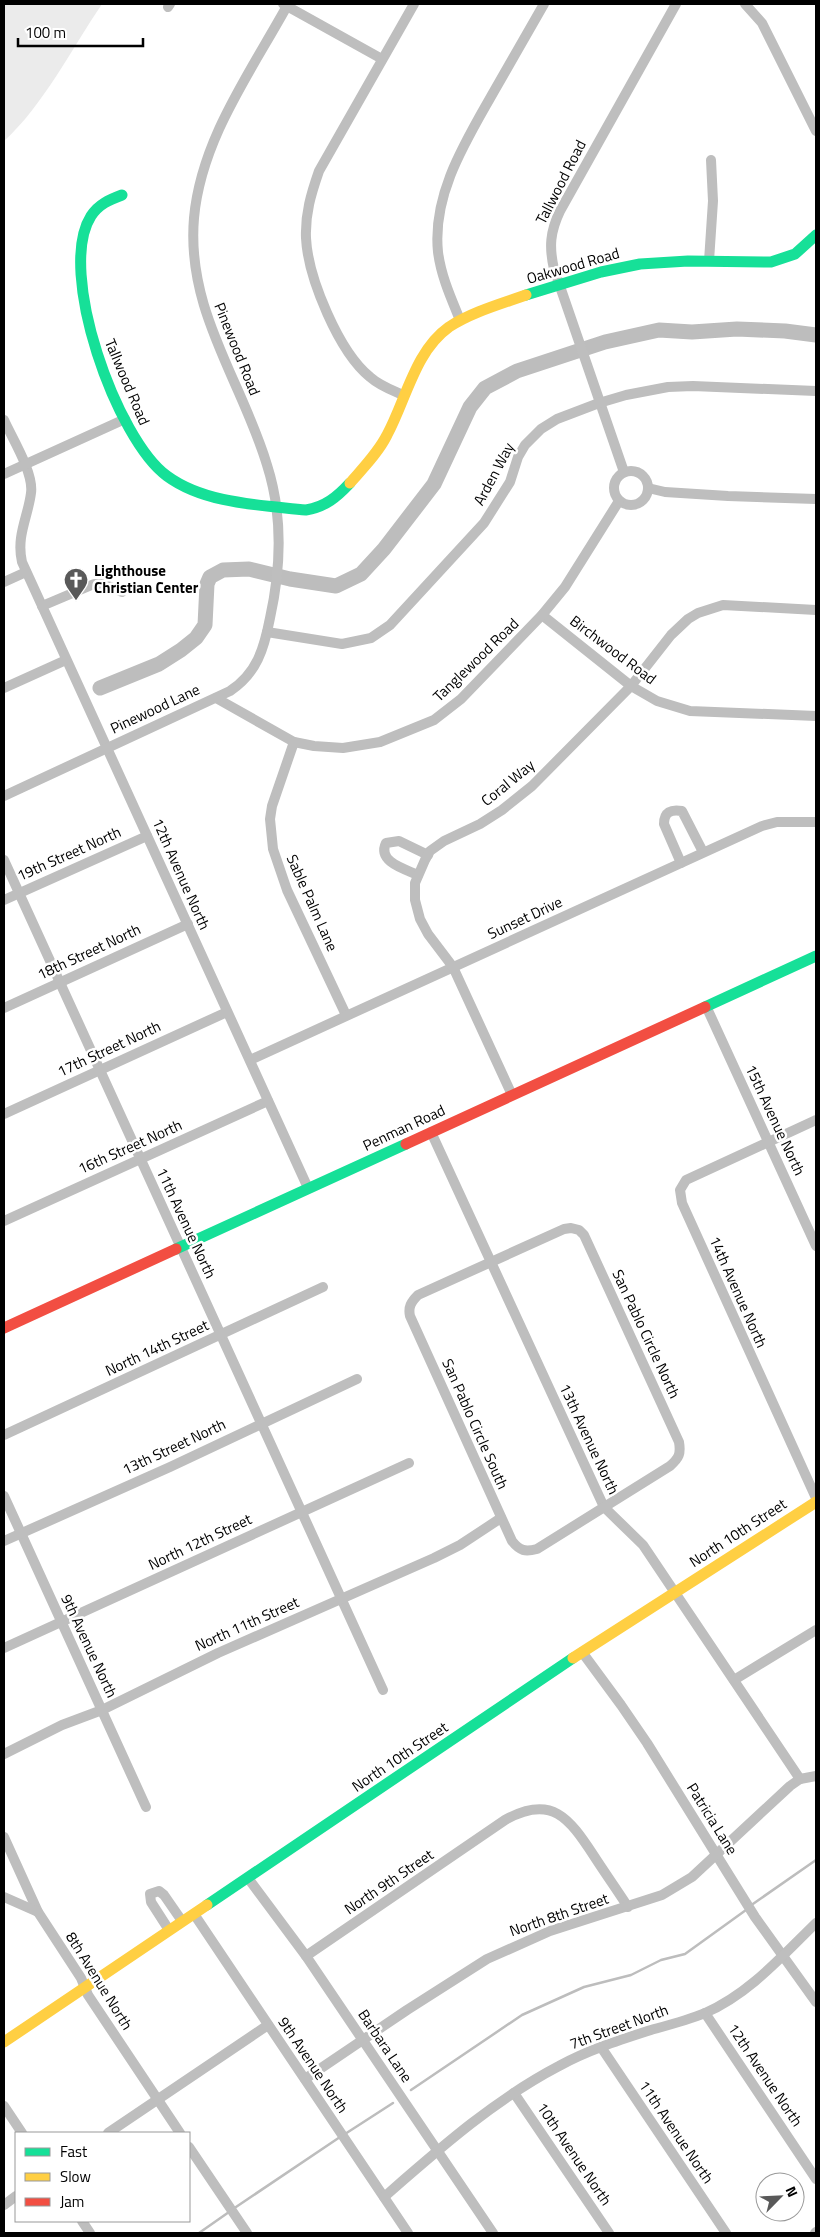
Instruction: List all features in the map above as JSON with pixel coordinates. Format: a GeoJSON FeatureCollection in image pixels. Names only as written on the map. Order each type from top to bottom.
{"type":"FeatureCollection","features":[{"type":"Feature","properties":{"kind":"street"},"geometry":{"type":"LineString","coordinates":[[403,395],[385,388],[370,378],[351,357],[338,335],[314,279],[308,256],[306,237],[309,199],[319,172],[414,4]]}},
{"type":"Feature","properties":{"kind":"street"},"geometry":{"type":"LineString","coordinates":[[460,320],[448,292],[438,252],[438,217],[443,198],[463,146],[544,4]]}},
{"type":"Feature","properties":{"kind":"street","name":"Tallwood Road"},"geometry":{"type":"LineString","coordinates":[[624,472],[559,285],[550,252],[550,236],[554,224],[676,4]]}},
{"type":"Feature","properties":{"kind":"street"},"geometry":{"type":"LineString","coordinates":[[745,4],[762,23],[816,131]]}},
{"type":"Feature","properties":{"kind":"street"},"geometry":{"type":"LineString","coordinates":[[285,5],[382,59]]}},
{"type":"Feature","properties":{"kind":"street","name":"Pinewood Road"},"geometry":{"type":"LineString","coordinates":[[216,698],[241,684],[252,672],[267,632],[278,574],[278,533],[268,466],[210,328],[200,299],[194,257],[194,219],[200,178],[220,126],[285,5]]}},
{"type":"Feature","properties":{"kind":"street"},"geometry":{"type":"LineString","coordinates":[[709,261],[713,201],[711,160]]}},
{"type":"Feature","properties":{"kind":"street","name":"Tallwood Road"},"geometry":{"type":"LineString","coordinates":[[122,195],[105,200],[94,212],[85,230],[81,248],[82,276],[93,343],[137,444],[151,461],[169,477],[206,495],[275,506]]}},
{"type":"Feature","properties":{"kind":"street","name":"Oakwood Road"},"geometry":{"type":"LineString","coordinates":[[275,506],[306,510],[317,509],[334,500],[374,455],[386,438],[403,395],[431,346],[442,334],[460,320],[488,308],[596,272],[631,265],[665,262],[759,262],[780,260],[796,253],[816,235]]}},
{"type":"Feature","properties":{"kind":"street","name":"Arden Way"},"geometry":{"type":"LineString","coordinates":[[267,632],[342,644],[371,638],[390,625],[484,522],[510,482],[518,457],[532,438],[557,420],[599,403],[626,395],[668,387],[693,386],[816,391]]}},
{"type":"Feature","properties":{"kind":"street"},"geometry":{"type":"LineString","coordinates":[[4,474],[125,419]]}},
{"type":"Feature","properties":{"kind":"street","name":"12th Avenue North"},"geometry":{"type":"LineString","coordinates":[[4,420],[31,480],[32,492],[19,548],[26,572],[108,747],[308,1188]]}},
{"type":"Feature","properties":{"kind":"street"},"geometry":{"type":"LineString","coordinates":[[629,471],[640,474],[648,488],[647,494],[640,503],[630,505],[619,501],[616,497],[614,486],[615,480],[624,472],[629,471]]}},
{"type":"Feature","properties":{"kind":"street"},"geometry":{"type":"LineString","coordinates":[[648,488],[665,492],[719,496],[816,499]]}},
{"type":"Feature","properties":{"kind":"street","name":"Tanglewood Road"},"geometry":{"type":"LineString","coordinates":[[216,698],[294,742],[342,748],[380,742],[434,720],[461,699],[542,615],[584,560],[619,501]]}},
{"type":"Feature","properties":{"kind":"street"},"geometry":{"type":"LineString","coordinates":[[4,582],[26,572]]}},
{"type":"Feature","properties":{"kind":"street"},"geometry":{"type":"LineString","coordinates":[[42,606],[94,584],[104,584],[122,592]]}},
{"type":"Feature","properties":{"kind":"street","name":"Coral Way"},"geometry":{"type":"LineString","coordinates":[[512,1095],[453,967],[428,934],[420,919],[415,900],[418,875],[428,855],[444,841],[480,824],[502,810],[532,786],[631,686],[678,627],[698,613],[723,605],[816,610]]}},
{"type":"Feature","properties":{"kind":"street","name":"Birchwood Road"},"geometry":{"type":"LineString","coordinates":[[542,615],[631,686],[657,701],[690,711],[816,716]]}},
{"type":"Feature","properties":{"kind":"street"},"geometry":{"type":"LineString","coordinates":[[4,688],[66,660]]}},
{"type":"Feature","properties":{"kind":"street","name":"Pinewood Lane"},"geometry":{"type":"LineString","coordinates":[[4,796],[216,698]]}},
{"type":"Feature","properties":{"kind":"street","name":"Sable Palm Lane"},"geometry":{"type":"LineString","coordinates":[[294,742],[272,806],[270,819],[273,849],[287,890],[346,1015]]}},
{"type":"Feature","properties":{"kind":"street"},"geometry":{"type":"LineString","coordinates":[[681,863],[664,824],[664,816],[668,812],[682,811],[703,852]]}},
{"type":"Feature","properties":{"kind":"street","name":"Sunset Drive"},"geometry":{"type":"LineString","coordinates":[[250,1060],[762,826],[778,822],[816,822]]}},
{"type":"Feature","properties":{"kind":"street","name":"19th Street North"},"geometry":{"type":"LineString","coordinates":[[4,900],[147,836]]}},
{"type":"Feature","properties":{"kind":"street"},"geometry":{"type":"LineString","coordinates":[[418,875],[388,860],[384,854],[386,843],[399,841],[428,855]]}},
{"type":"Feature","properties":{"kind":"street","name":"11th Avenue North"},"geometry":{"type":"LineString","coordinates":[[4,860],[383,1690]]}},
{"type":"Feature","properties":{"kind":"street","name":"18th Street North"},"geometry":{"type":"LineString","coordinates":[[4,1008],[188,924]]}},
{"type":"Feature","properties":{"kind":"street","name":"Penman Road"},"geometry":{"type":"LineString","coordinates":[[4,1328],[816,956]]}},
{"type":"Feature","properties":{"kind":"street","name":"15th Avenue North"},"geometry":{"type":"LineString","coordinates":[[706,1006],[816,1246]]}},
{"type":"Feature","properties":{"kind":"street","name":"17th Street North"},"geometry":{"type":"LineString","coordinates":[[4,1114],[227,1012]]}},
{"type":"Feature","properties":{"kind":"street","name":"16th Street North"},"geometry":{"type":"LineString","coordinates":[[4,1220],[268,1101]]}},
{"type":"Feature","properties":{"kind":"street","name":"14th Avenue North"},"geometry":{"type":"LineString","coordinates":[[816,1120],[686,1180],[680,1190],[682,1204],[816,1498]]}},
{"type":"Feature","properties":{"kind":"street","name":"13th Avenue North"},"geometry":{"type":"LineString","coordinates":[[431,1132],[604,1508],[643,1545],[800,1779]]}},
{"type":"Feature","properties":{"kind":"street","name":"San Pablo Circle North"},"geometry":{"type":"LineString","coordinates":[[491,1262],[564,1229],[578,1230],[588,1242],[679,1442],[681,1452],[678,1459],[670,1466],[604,1508]]}},
{"type":"Feature","properties":{"kind":"street","name":"San Pablo Circle South"},"geometry":{"type":"LineString","coordinates":[[491,1262],[418,1295],[412,1301],[409,1309],[410,1316],[502,1518],[518,1549],[527,1552],[537,1549],[604,1508]]}},
{"type":"Feature","properties":{"kind":"street","name":"North 14th Street"},"geometry":{"type":"LineString","coordinates":[[4,1435],[221,1335],[239,1324],[323,1287]]}},
{"type":"Feature","properties":{"kind":"street","name":"13th Street North"},"geometry":{"type":"LineString","coordinates":[[4,1541],[170,1467],[357,1379]]}},
{"type":"Feature","properties":{"kind":"street","name":"North 12th Street"},"geometry":{"type":"LineString","coordinates":[[4,1648],[302,1510],[409,1463]]}},
{"type":"Feature","properties":{"kind":"street","name":"9th Avenue North"},"geometry":{"type":"LineString","coordinates":[[4,1496],[146,1807]]}},
{"type":"Feature","properties":{"kind":"street","name":"North 10th Street"},"geometry":{"type":"LineString","coordinates":[[4,2042],[582,1652],[816,1502]]}},
{"type":"Feature","properties":{"kind":"street","name":"North 11th Street"},"geometry":{"type":"LineString","coordinates":[[4,1754],[62,1725],[102,1710],[218,1653],[460,1545],[502,1518]]}},
{"type":"Feature","properties":{"kind":"street"},"geometry":{"type":"LineString","coordinates":[[734,1680],[816,1630]]}},
{"type":"Feature","properties":{"kind":"street","name":"Patricia Lane"},"geometry":{"type":"LineString","coordinates":[[582,1652],[647,1743],[715,1854],[782,1956],[816,2002]]}},
{"type":"Feature","properties":{"kind":"street","name":"North 8th Street"},"geometry":{"type":"LineString","coordinates":[[305,2080],[487,1959],[550,1931],[662,1895],[692,1876],[790,1786],[800,1779],[816,1776]]}},
{"type":"Feature","properties":{"kind":"street","name":"North 9th Street"},"geometry":{"type":"LineString","coordinates":[[306,1956],[521,1811],[547,1810],[556,1813],[575,1827],[628,1907]]}},
{"type":"Feature","properties":{"kind":"street","name":"8th Avenue North"},"geometry":{"type":"LineString","coordinates":[[4,1837],[38,1912],[179,2132]]}},
{"type":"Feature","properties":{"kind":"street","name":"Barbara Lane"},"geometry":{"type":"LineString","coordinates":[[248,1878],[306,1956],[364,2040],[493,2233]]}},
{"type":"Feature","properties":{"kind":"street"},"geometry":{"type":"LineString","coordinates":[[169,1930],[151,1902],[150,1894],[159,1891],[164,1895],[182,1921]]}},
{"type":"Feature","properties":{"kind":"street"},"geometry":{"type":"LineString","coordinates":[[4,1897],[38,1912]]}},
{"type":"Feature","properties":{"kind":"street","name":"9th Avenue North"},"geometry":{"type":"LineString","coordinates":[[194,1914],[408,2233]]}},
{"type":"Feature","properties":{"kind":"street","name":"7th Street North"},"geometry":{"type":"LineString","coordinates":[[384,2196],[514,2092],[561,2065],[601,2047],[705,2013],[744,1990],[816,1923]]}},
{"type":"Feature","properties":{"kind":"street","name":"12th Avenue North"},"geometry":{"type":"LineString","coordinates":[[705,2013],[816,2179]]}},
{"type":"Feature","properties":{"kind":"street"},"geometry":{"type":"LineString","coordinates":[[109,2132],[268,2025]]}},
{"type":"Feature","properties":{"kind":"street","name":"11th Avenue North"},"geometry":{"type":"LineString","coordinates":[[601,2047],[726,2233]]}},
{"type":"Feature","properties":{"kind":"street","name":"10th Avenue North"},"geometry":{"type":"LineString","coordinates":[[514,2092],[609,2233]]}},
{"type":"Feature","properties":{"kind":"street"},"geometry":{"type":"LineString","coordinates":[[4,2106],[21,2132]]}},
{"type":"Feature","properties":{"kind":"street"},"geometry":{"type":"LineString","coordinates":[[190,2148],[247,2233]]}},
{"type":"Feature","properties":{"kind":"street"},"geometry":{"type":"LineString","coordinates":[[4,2205],[15,2197]]}},
{"type":"Feature","properties":{"kind":"street"},"geometry":{"type":"LineString","coordinates":[[83,2222],[90,2233]]}},
{"type":"Feature","properties":{"kind":"shaded area"},"geometry":{"type":"Polygon","coordinates":[[[4,4],[102,4],[32,111],[4,141],[4,4]]]}},
{"type":"Feature","properties":{"kind":"waterway"},"geometry":{"type":"LineString","coordinates":[[100,688],[159,664],[196,638],[205,625],[207,584],[210,577],[223,570],[249,569],[290,579],[336,586],[361,574],[384,549],[434,484],[470,407],[485,388],[517,371],[605,342],[659,330],[692,332],[737,329],[785,331],[816,335]]}},
{"type":"Feature","properties":{"kind":"waterway"},"geometry":{"type":"LineString","coordinates":[[750,1906],[816,1860]]}},
{"type":"Feature","properties":{"kind":"waterway"},"geometry":{"type":"LineString","coordinates":[[411,2090],[522,2015],[584,1987],[631,1975],[661,1960],[685,1954],[746,1910]]}},
{"type":"Feature","properties":{"kind":"waterway"},"geometry":{"type":"LineString","coordinates":[[345,2134],[393,2103]]}},
{"type":"Feature","properties":{"kind":"waterway"},"geometry":{"type":"LineString","coordinates":[[233,2209],[340,2137]]}},
{"type":"Feature","properties":{"kind":"waterway"},"geometry":{"type":"LineString","coordinates":[[199,2233],[229,2212]]}},
{"type":"Feature","properties":{"kind":"traffic: fast"},"geometry":{"type":"LineString","coordinates":[[122,195],[101,205],[91,216],[82,241],[81,275],[86,313],[97,353],[112,392],[129,428],[148,457],[167,476],[182,485],[216,498],[234,502],[306,510],[313,509],[330,501],[350,483]]}},
{"type":"Feature","properties":{"kind":"traffic: fast"},"geometry":{"type":"LineString","coordinates":[[526,295],[601,272],[640,264],[688,261],[771,262],[795,254],[816,235]]}},
{"type":"Feature","properties":{"kind":"traffic: fast"},"geometry":{"type":"LineString","coordinates":[[705,1007],[816,956]]}},
{"type":"Feature","properties":{"kind":"traffic: fast"},"geometry":{"type":"LineString","coordinates":[[176,1249],[406,1144]]}},
{"type":"Feature","properties":{"kind":"traffic: fast"},"geometry":{"type":"LineString","coordinates":[[207,1905],[573,1658]]}},
{"type":"Feature","properties":{"kind":"traffic: slow"},"geometry":{"type":"LineString","coordinates":[[350,483],[383,442],[419,362],[437,337],[449,327],[467,317],[526,295]]}},
{"type":"Feature","properties":{"kind":"traffic: slow"},"geometry":{"type":"LineString","coordinates":[[573,1658],[816,1502]]}},
{"type":"Feature","properties":{"kind":"traffic: slow"},"geometry":{"type":"LineString","coordinates":[[4,2042],[207,1905]]}},
{"type":"Feature","properties":{"kind":"traffic: jam"},"geometry":{"type":"LineString","coordinates":[[406,1144],[705,1007]]}},
{"type":"Feature","properties":{"kind":"traffic: jam"},"geometry":{"type":"LineString","coordinates":[[4,1328],[176,1249]]}},
{"type":"Feature","properties":{"kind":"place","name":"Lighthouse Christian Center"},"geometry":{"type":"Point","coordinates":[76,601]}}]}
